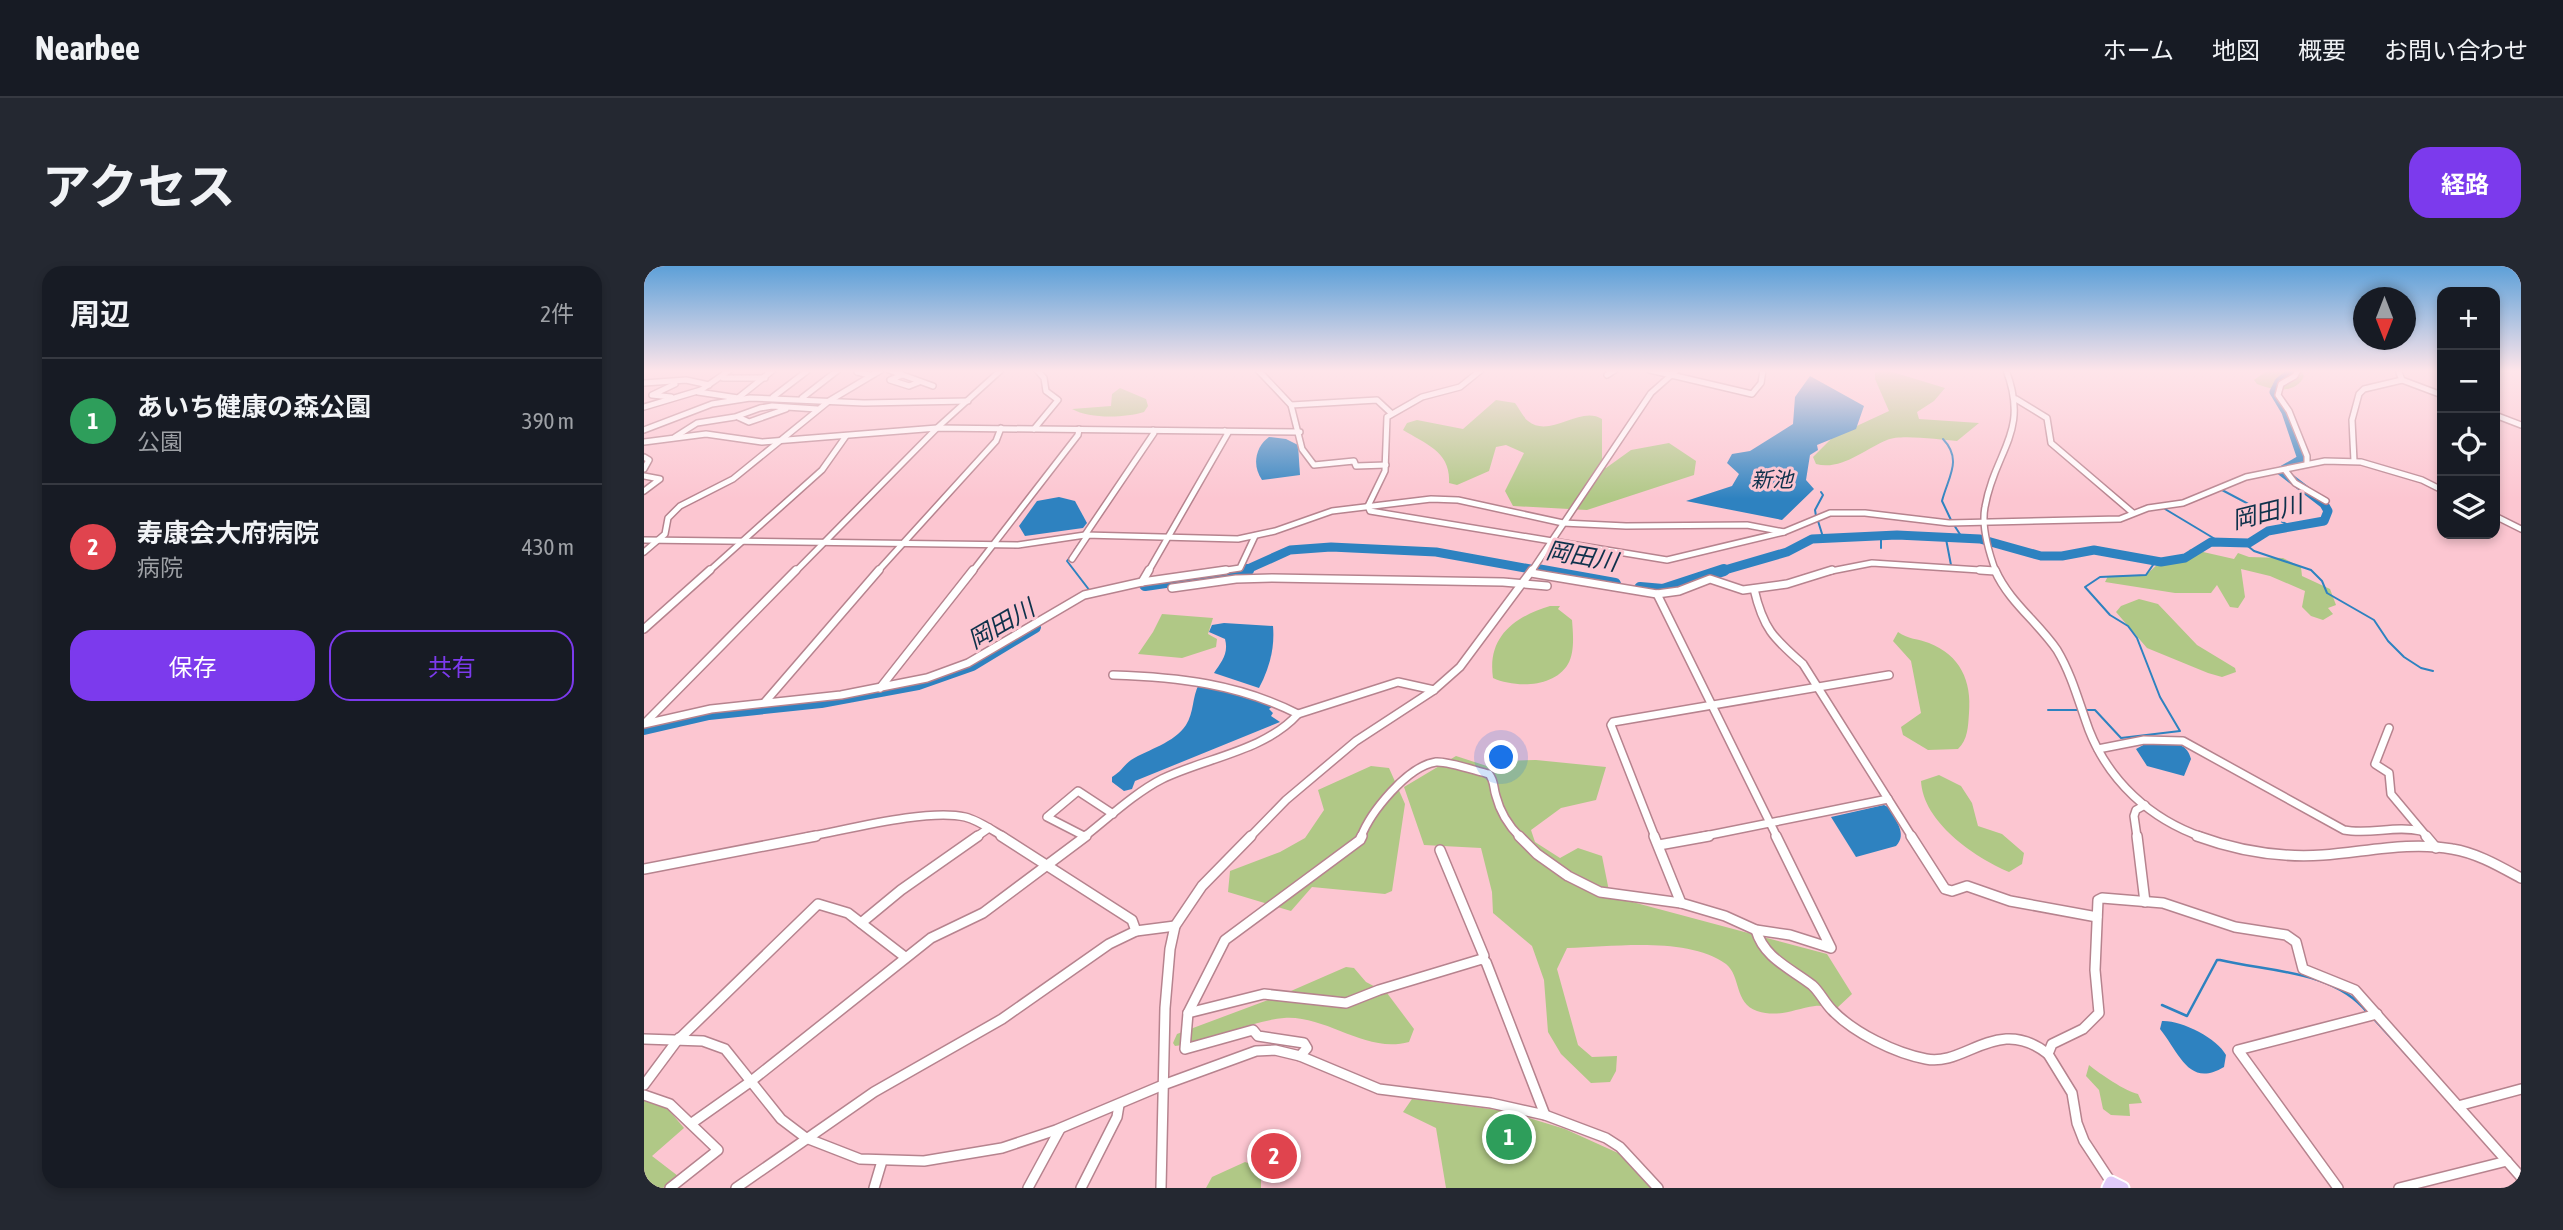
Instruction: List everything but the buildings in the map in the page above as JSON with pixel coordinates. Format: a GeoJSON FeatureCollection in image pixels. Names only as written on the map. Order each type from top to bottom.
{"type":"FeatureCollection","features":[{"type":"Feature","properties":{"kind":"street"},"geometry":{"type":"LineString","coordinates":[[644,430],[666,425],[694,413]]}},
{"type":"Feature","properties":{"kind":"street"},"geometry":{"type":"LineString","coordinates":[[674,438],[697,423],[748,413]]}},
{"type":"Feature","properties":{"kind":"street"},"geometry":{"type":"LineString","coordinates":[[735,417],[749,422],[775,413]]}},
{"type":"Feature","properties":{"kind":"street"},"geometry":{"type":"LineString","coordinates":[[644,552],[665,534],[667,518],[680,506],[733,479],[813,413]]}},
{"type":"Feature","properties":{"kind":"street"},"geometry":{"type":"LineString","coordinates":[[645,723],[954,413]]}},
{"type":"Feature","properties":{"kind":"street"},"geometry":{"type":"LineString","coordinates":[[1034,429],[1047,413]]}},
{"type":"Feature","properties":{"kind":"street"},"geometry":{"type":"LineString","coordinates":[[1294,413],[1304,453],[1314,464],[1354,461],[1356,466],[1386,465]]}},
{"type":"Feature","properties":{"kind":"street"},"geometry":{"type":"LineString","coordinates":[[1368,506],[1378,492],[1386,465],[1386,422],[1391,413]]}},
{"type":"Feature","properties":{"kind":"street"},"geometry":{"type":"LineString","coordinates":[[1161,1188],[1165,1008],[1170,949],[1175,926],[1202,886],[1286,800],[1356,741],[1434,691],[1460,667],[1553,542],[1637,413]]}},
{"type":"Feature","properties":{"kind":"street"},"geometry":{"type":"LineString","coordinates":[[2015,413],[2014,428],[1985,504],[1984,521],[1995,571],[2008,594],[2046,635],[2063,659],[2098,749],[2114,775],[2145,805],[2202,836],[2267,854],[2306,856],[2436,848],[2477,856],[2521,878]]}},
{"type":"Feature","properties":{"kind":"street"},"geometry":{"type":"LineString","coordinates":[[2039,413],[2047,418],[2051,443],[2133,513]]}},
{"type":"Feature","properties":{"kind":"street"},"geometry":{"type":"LineString","coordinates":[[2290,413],[2307,456],[2307,464]]}},
{"type":"Feature","properties":{"kind":"street"},"geometry":{"type":"LineString","coordinates":[[2354,413],[2352,420],[2354,461]]}},
{"type":"Feature","properties":{"kind":"street"},"geometry":{"type":"LineString","coordinates":[[2500,417],[2521,425]]}},
{"type":"Feature","properties":{"kind":"street"},"geometry":{"type":"LineString","coordinates":[[644,442],[706,434],[762,442],[937,428],[1300,432]]}},
{"type":"Feature","properties":{"kind":"street"},"geometry":{"type":"LineString","coordinates":[[765,702],[819,636],[996,441],[1001,428]]}},
{"type":"Feature","properties":{"kind":"street"},"geometry":{"type":"LineString","coordinates":[[880,688],[1079,435],[1079,429]]}},
{"type":"Feature","properties":{"kind":"street"},"geometry":{"type":"LineString","coordinates":[[1072,559],[1154,433],[1153,430]]}},
{"type":"Feature","properties":{"kind":"street"},"geometry":{"type":"LineString","coordinates":[[1142,582],[1228,433],[1225,431]]}},
{"type":"Feature","properties":{"kind":"street"},"geometry":{"type":"LineString","coordinates":[[644,629],[822,470],[846,435]]}},
{"type":"Feature","properties":{"kind":"street"},"geometry":{"type":"LineString","coordinates":[[644,457],[649,460],[644,470]]}},
{"type":"Feature","properties":{"kind":"street"},"geometry":{"type":"LineString","coordinates":[[1368,506],[1370,511],[1667,560],[1784,532],[1830,513],[1865,513],[1949,523],[2120,519],[2133,513],[2183,503],[2236,480],[2307,464],[2354,461],[2422,480],[2437,488]]}},
{"type":"Feature","properties":{"kind":"street"},"geometry":{"type":"LineString","coordinates":[[2283,470],[2295,483],[2326,502]]}},
{"type":"Feature","properties":{"kind":"street"},"geometry":{"type":"LineString","coordinates":[[644,476],[660,479],[644,491]]}},
{"type":"Feature","properties":{"kind":"street"},"geometry":{"type":"LineString","coordinates":[[644,540],[1018,545],[1086,535],[1228,539],[1255,536],[1325,513],[1368,506],[1449,499],[1563,523],[1635,526],[1747,525],[1784,532]]}},
{"type":"Feature","properties":{"kind":"street"},"geometry":{"type":"LineString","coordinates":[[2500,519],[2521,530]]}},
{"type":"Feature","properties":{"kind":"street"},"geometry":{"type":"LineString","coordinates":[[645,723],[711,709],[841,695],[949,671],[968,663],[1080,597],[1142,582],[1240,568],[1255,536]]}},
{"type":"Feature","properties":{"kind":"street"},"geometry":{"type":"LineString","coordinates":[[1533,570],[1657,594],[1679,591],[1710,579],[1734,589],[1754,589],[1787,584],[1835,569],[1872,563],[1995,571]]}},
{"type":"Feature","properties":{"kind":"street"},"geometry":{"type":"LineString","coordinates":[[1172,588],[1261,578],[1547,586]]}},
{"type":"Feature","properties":{"kind":"street"},"geometry":{"type":"LineString","coordinates":[[1754,589],[1760,618],[1782,646],[1803,664],[1947,890],[1968,886],[2010,901],[2097,917]]}},
{"type":"Feature","properties":{"kind":"street"},"geometry":{"type":"LineString","coordinates":[[1300,1056],[1307,1048],[1304,1043],[1258,1036],[1253,1030],[1185,1049],[1188,1013],[1225,940],[1360,840],[1366,823],[1402,780],[1436,762],[1489,774],[1494,780],[1495,795],[1510,827],[1537,854],[1563,874],[1600,891],[1681,903],[1725,916],[1756,930],[1790,935],[1830,948],[1712,705],[1657,599],[1657,594]]}},
{"type":"Feature","properties":{"kind":"street"},"geometry":{"type":"LineString","coordinates":[[1113,675],[1199,679],[1280,704],[1298,714]]}},
{"type":"Feature","properties":{"kind":"street"},"geometry":{"type":"LineString","coordinates":[[1681,903],[1611,723],[1889,675]]}},
{"type":"Feature","properties":{"kind":"street"},"geometry":{"type":"LineString","coordinates":[[692,1123],[750,1082],[905,957],[931,938],[969,922],[1166,776],[1266,738],[1290,723],[1298,714],[1398,682],[1434,691]]}},
{"type":"Feature","properties":{"kind":"street"},"geometry":{"type":"LineString","coordinates":[[2389,728],[2375,764],[2389,773],[2391,794],[2436,848]]}},
{"type":"Feature","properties":{"kind":"street"},"geometry":{"type":"LineString","coordinates":[[2098,749],[2144,740],[2183,741],[2344,830],[2354,832],[2403,827],[2421,831]]}},
{"type":"Feature","properties":{"kind":"street"},"geometry":{"type":"LineString","coordinates":[[1084,836],[1047,817],[1078,791],[1113,814]]}},
{"type":"Feature","properties":{"kind":"street"},"geometry":{"type":"LineString","coordinates":[[1659,845],[1888,799]]}},
{"type":"Feature","properties":{"kind":"street"},"geometry":{"type":"LineString","coordinates":[[2145,805],[2134,813],[2145,902]]}},
{"type":"Feature","properties":{"kind":"street"},"geometry":{"type":"LineString","coordinates":[[644,869],[924,816],[967,817],[1047,864],[1132,920],[1136,931]]}},
{"type":"Feature","properties":{"kind":"street"},"geometry":{"type":"LineString","coordinates":[[861,923],[901,890],[989,828]]}},
{"type":"Feature","properties":{"kind":"street"},"geometry":{"type":"LineString","coordinates":[[1440,850],[1484,956],[1482,959]]}},
{"type":"Feature","properties":{"kind":"street"},"geometry":{"type":"LineString","coordinates":[[2048,1054],[2052,1044],[2076,1036],[2099,1013],[2095,970],[2098,900],[2102,898],[2163,903],[2235,927],[2286,935],[2296,942],[2303,969],[2355,990],[2521,1177]]}},
{"type":"Feature","properties":{"kind":"street"},"geometry":{"type":"LineString","coordinates":[[644,1085],[680,1038],[818,904],[848,913],[905,957]]}},
{"type":"Feature","properties":{"kind":"street"},"geometry":{"type":"LineString","coordinates":[[736,1188],[874,1092],[1002,1019],[1109,944],[1136,931],[1175,926]]}},
{"type":"Feature","properties":{"kind":"street"},"geometry":{"type":"LineString","coordinates":[[1756,930],[1759,944],[1772,957],[1815,987],[1826,1005],[1836,1014],[1886,1045],[1936,1060],[1984,1042],[2028,1042],[2039,1046],[2048,1054],[2072,1093],[2077,1123],[2084,1141],[2114,1186]]}},
{"type":"Feature","properties":{"kind":"street"},"geometry":{"type":"LineString","coordinates":[[1188,1013],[1264,994],[1346,1003],[1379,990],[1482,959]]}},
{"type":"Feature","properties":{"kind":"street"},"geometry":{"type":"LineString","coordinates":[[1482,959],[1486,962],[1545,1115]]}},
{"type":"Feature","properties":{"kind":"street"},"geometry":{"type":"LineString","coordinates":[[2338,1188],[2238,1050],[2376,1014]]}},
{"type":"Feature","properties":{"kind":"street"},"geometry":{"type":"LineString","coordinates":[[644,1039],[680,1038],[703,1041],[725,1049],[781,1119],[806,1138],[860,1159],[924,1161],[1002,1148],[1256,1051],[1275,1050],[1300,1056],[1379,1089],[1491,1103],[1545,1115],[1620,1147],[1658,1188]]}},
{"type":"Feature","properties":{"kind":"street"},"geometry":{"type":"LineString","coordinates":[[2458,1106],[2521,1089]]}},
{"type":"Feature","properties":{"kind":"street"},"geometry":{"type":"LineString","coordinates":[[644,1095],[670,1104],[718,1150],[670,1188]]}},
{"type":"Feature","properties":{"kind":"street"},"geometry":{"type":"LineString","coordinates":[[1081,1188],[1117,1117],[1119,1105]]}},
{"type":"Feature","properties":{"kind":"street"},"geometry":{"type":"LineString","coordinates":[[1028,1188],[1060,1128]]}},
{"type":"Feature","properties":{"kind":"street"},"geometry":{"type":"LineString","coordinates":[[874,1188],[882,1161]]}},
{"type":"Feature","properties":{"kind":"street"},"geometry":{"type":"LineString","coordinates":[[2399,1188],[2507,1161]]}},
{"type":"Feature","properties":{"kind":"green space"},"geometry":{"type":"Polygon","coordinates":[[[1082,413],[1138,413],[1107,416],[1082,413]]]}},
{"type":"Feature","properties":{"kind":"green space"},"geometry":{"type":"Polygon","coordinates":[[[1481,413],[1522,413],[1537,426],[1555,425],[1575,418],[1593,416],[1602,419],[1602,467],[1606,468],[1631,450],[1669,443],[1696,461],[1694,475],[1587,510],[1513,506],[1505,491],[1524,453],[1506,445],[1496,447],[1489,471],[1457,485],[1449,483],[1449,472],[1441,456],[1403,430],[1407,423],[1417,420],[1463,429],[1481,413]]]}},
{"type":"Feature","properties":{"kind":"green space"},"geometry":{"type":"Polygon","coordinates":[[[1885,413],[1917,413],[1919,419],[1979,423],[1957,441],[1893,438],[1844,462],[1816,464],[1813,457],[1833,437],[1885,413]]]}},
{"type":"Feature","properties":{"kind":"green space"},"geometry":{"type":"Polygon","coordinates":[[[2190,549],[2234,559],[2238,553],[2249,557],[2283,558],[2301,567],[2302,576],[2330,589],[2336,605],[2328,608],[2333,614],[2323,620],[2311,616],[2302,607],[2305,591],[2270,576],[2241,569],[2245,597],[2238,608],[2230,607],[2217,585],[2211,593],[2175,593],[2105,582],[2108,576],[2146,575],[2158,564],[2183,561],[2190,549]]]}},
{"type":"Feature","properties":{"kind":"green space"},"geometry":{"type":"Polygon","coordinates":[[[2139,599],[2158,604],[2197,645],[2235,668],[2236,672],[2222,677],[2147,648],[2116,612],[2121,606],[2139,599]]]}},
{"type":"Feature","properties":{"kind":"green space"},"geometry":{"type":"Polygon","coordinates":[[[1550,606],[1560,606],[1558,609],[1572,620],[1573,648],[1568,664],[1562,672],[1544,682],[1534,684],[1512,683],[1493,678],[1494,651],[1506,631],[1525,616],[1550,606]]]}},
{"type":"Feature","properties":{"kind":"green space"},"geometry":{"type":"Polygon","coordinates":[[[1162,614],[1213,618],[1208,634],[1217,639],[1216,647],[1182,658],[1138,654],[1162,614]]]}},
{"type":"Feature","properties":{"kind":"green space"},"geometry":{"type":"Polygon","coordinates":[[[1898,632],[1940,648],[1949,654],[1962,670],[1968,690],[1969,713],[1966,737],[1958,749],[1928,750],[1903,735],[1901,727],[1921,713],[1911,661],[1893,641],[1898,632]]]}},
{"type":"Feature","properties":{"kind":"green space"},"geometry":{"type":"Polygon","coordinates":[[[1456,756],[1496,769],[1502,761],[1536,760],[1606,767],[1596,800],[1561,808],[1531,830],[1535,842],[1560,858],[1578,848],[1602,856],[1610,896],[1827,954],[1852,994],[1837,1008],[1818,1006],[1765,1013],[1757,1011],[1745,1002],[1731,969],[1710,955],[1671,946],[1567,948],[1557,969],[1578,1045],[1592,1057],[1617,1056],[1616,1071],[1610,1082],[1591,1083],[1561,1054],[1548,1032],[1544,980],[1532,946],[1493,913],[1492,892],[1481,848],[1424,845],[1404,787],[1456,756]]]}},
{"type":"Feature","properties":{"kind":"green space"},"geometry":{"type":"Polygon","coordinates":[[[1371,766],[1389,768],[1405,804],[1392,891],[1385,894],[1312,887],[1291,911],[1228,892],[1230,871],[1280,852],[1305,838],[1324,810],[1318,790],[1371,766]]]}},
{"type":"Feature","properties":{"kind":"green space"},"geometry":{"type":"Polygon","coordinates":[[[1939,775],[1961,786],[1972,803],[1978,826],[2002,834],[2024,853],[2022,864],[2009,872],[1966,847],[1940,824],[1924,796],[1921,781],[1939,775]]]}},
{"type":"Feature","properties":{"kind":"green space"},"geometry":{"type":"Polygon","coordinates":[[[1346,967],[1354,968],[1366,982],[1387,993],[1414,1029],[1409,1042],[1377,1043],[1315,1022],[1284,1018],[1249,1025],[1190,1044],[1175,1046],[1173,1043],[1177,1034],[1284,994],[1346,967]]]}},
{"type":"Feature","properties":{"kind":"green space"},"geometry":{"type":"Polygon","coordinates":[[[2089,1065],[2120,1086],[2138,1094],[2142,1103],[2129,1104],[2130,1116],[2111,1115],[2103,1109],[2099,1090],[2086,1076],[2089,1065]]]}},
{"type":"Feature","properties":{"kind":"green space"},"geometry":{"type":"Polygon","coordinates":[[[644,1099],[668,1109],[684,1128],[652,1156],[678,1176],[663,1188],[644,1188],[644,1099]]]}},
{"type":"Feature","properties":{"kind":"green space"},"geometry":{"type":"Polygon","coordinates":[[[1412,1099],[1506,1111],[1565,1129],[1618,1153],[1652,1188],[1446,1188],[1436,1128],[1403,1112],[1412,1099]]]}},
{"type":"Feature","properties":{"kind":"green space"},"geometry":{"type":"Polygon","coordinates":[[[1245,1162],[1261,1168],[1261,1188],[1206,1188],[1212,1177],[1245,1162]]]}},
{"type":"Feature","properties":{"kind":"water","name":"新池"},"geometry":{"type":"Polygon","coordinates":[[[1794,413],[1862,413],[1856,429],[1817,445],[1818,450],[1810,455],[1806,480],[1814,489],[1782,520],[1686,501],[1732,486],[1739,474],[1727,463],[1732,454],[1750,451],[1793,424],[1794,413]]]}},
{"type":"Feature","properties":{"kind":"water"},"geometry":{"type":"Polygon","coordinates":[[[1269,437],[1286,439],[1298,445],[1300,475],[1262,480],[1256,463],[1258,451],[1269,437]]]}},
{"type":"Feature","properties":{"kind":"water"},"geometry":{"type":"Polygon","coordinates":[[[1059,497],[1075,501],[1087,523],[1083,528],[1025,536],[1019,526],[1037,501],[1059,497]]]}},
{"type":"Feature","properties":{"kind":"water"},"geometry":{"type":"Polygon","coordinates":[[[1224,623],[1273,626],[1271,658],[1259,688],[1214,673],[1224,657],[1226,644],[1225,639],[1209,632],[1212,625],[1224,623]]]}},
{"type":"Feature","properties":{"kind":"water"},"geometry":{"type":"Polygon","coordinates":[[[1199,684],[1273,706],[1269,709],[1273,713],[1271,716],[1280,722],[1135,781],[1132,789],[1124,791],[1112,782],[1112,777],[1131,760],[1168,741],[1181,731],[1189,720],[1199,684]]]}},
{"type":"Feature","properties":{"kind":"water"},"geometry":{"type":"Polygon","coordinates":[[[2147,743],[2174,743],[2185,748],[2191,759],[2184,776],[2147,766],[2136,749],[2147,743]]]}},
{"type":"Feature","properties":{"kind":"water"},"geometry":{"type":"Polygon","coordinates":[[[1884,805],[1899,826],[1899,841],[1896,846],[1856,857],[1831,817],[1884,805]]]}},
{"type":"Feature","properties":{"kind":"water"},"geometry":{"type":"Polygon","coordinates":[[[2162,1021],[2188,1027],[2215,1042],[2226,1055],[2224,1067],[2212,1072],[2194,1071],[2180,1058],[2160,1029],[2162,1021]]]}},
{"type":"Feature","properties":{"kind":"waterway","name":"岡田川"},"geometry":{"type":"LineString","coordinates":[[1718,572],[1787,552],[1812,539],[1897,535],[1980,539],[2041,556],[2062,556],[2094,550],[2161,562],[2185,558],[2211,542],[2249,543],[2268,531],[2324,521],[2328,511],[2324,504],[2281,471],[2302,459],[2286,413]]}},
{"type":"Feature","properties":{"kind":"waterway"},"geometry":{"type":"LineString","coordinates":[[1943,439],[1949,447],[1953,462],[1942,501],[1951,520]]}},
{"type":"Feature","properties":{"kind":"waterway"},"geometry":{"type":"LineString","coordinates":[[2222,490],[2292,527]]}},
{"type":"Feature","properties":{"kind":"waterway"},"geometry":{"type":"LineString","coordinates":[[1816,516],[1815,510],[1823,495],[1821,492]]}},
{"type":"Feature","properties":{"kind":"waterway"},"geometry":{"type":"LineString","coordinates":[[2165,509],[2220,542]]}},
{"type":"Feature","properties":{"kind":"waterway"},"geometry":{"type":"LineString","coordinates":[[1818,521],[1823,537]]}},
{"type":"Feature","properties":{"kind":"waterway"},"geometry":{"type":"LineString","coordinates":[[1954,525],[1963,539]]}},
{"type":"Feature","properties":{"kind":"waterway","name":"岡田川"},"geometry":{"type":"LineString","coordinates":[[1850,536],[1851,539],[1881,539],[1881,548]]}},
{"type":"Feature","properties":{"kind":"waterway"},"geometry":{"type":"LineString","coordinates":[[1074,551],[1083,538]]}},
{"type":"Feature","properties":{"kind":"waterway"},"geometry":{"type":"LineString","coordinates":[[1946,539],[1951,565]]}},
{"type":"Feature","properties":{"kind":"waterway"},"geometry":{"type":"LineString","coordinates":[[2244,543],[2254,551],[2311,570],[2322,581],[2327,593],[2374,620],[2388,641],[2404,657],[2421,668],[2433,671]]}},
{"type":"Feature","properties":{"kind":"waterway"},"geometry":{"type":"LineString","coordinates":[[1015,548],[1027,546]]}},
{"type":"Feature","properties":{"kind":"waterway","name":"岡田川"},"geometry":{"type":"LineString","coordinates":[[1244,571],[1290,550],[1331,547],[1436,552],[1547,572]]}},
{"type":"Feature","properties":{"kind":"waterway"},"geometry":{"type":"LineString","coordinates":[[1071,556],[1067,561],[1090,591]]}},
{"type":"Feature","properties":{"kind":"waterway"},"geometry":{"type":"LineString","coordinates":[[2084,710],[2095,710],[2121,738],[2180,731],[2160,697],[2137,638],[2128,626],[2110,615],[2085,587],[2100,577],[2146,575],[2155,562]]}},
{"type":"Feature","properties":{"kind":"waterway","name":"岡田川"},"geometry":{"type":"LineString","coordinates":[[1537,570],[1615,584]]}},
{"type":"Feature","properties":{"kind":"waterway","name":"岡田川"},"geometry":{"type":"LineString","coordinates":[[1640,588],[1663,590],[1724,570]]}},
{"type":"Feature","properties":{"kind":"waterway","name":"岡田川"},"geometry":{"type":"LineString","coordinates":[[1145,585],[1244,571]]}},
{"type":"Feature","properties":{"kind":"waterway","name":"岡田川"},"geometry":{"type":"LineString","coordinates":[[644,729],[709,714],[821,702],[918,684],[972,665],[1035,627]]}},
{"type":"Feature","properties":{"kind":"waterway"},"geometry":{"type":"LineString","coordinates":[[2048,710],[2078,710]]}},
{"type":"Feature","properties":{"kind":"waterway"},"geometry":{"type":"LineString","coordinates":[[2162,1005],[2187,1016],[2217,960],[2220,960],[2318,980],[2353,998],[2367,1012]]}},
{"type":"Feature","properties":{"kind":"waterway"},"geometry":{"type":"LineString","coordinates":[[2374,1019],[2464,1118]]}},
{"type":"Feature","properties":{"kind":"place","name":"あいち健康の森公園"},"geometry":{"type":"Point","coordinates":[1509,1137]}},
{"type":"Feature","properties":{"kind":"place","name":"寿康会大府病院"},"geometry":{"type":"Point","coordinates":[1274,1156]}}]}
